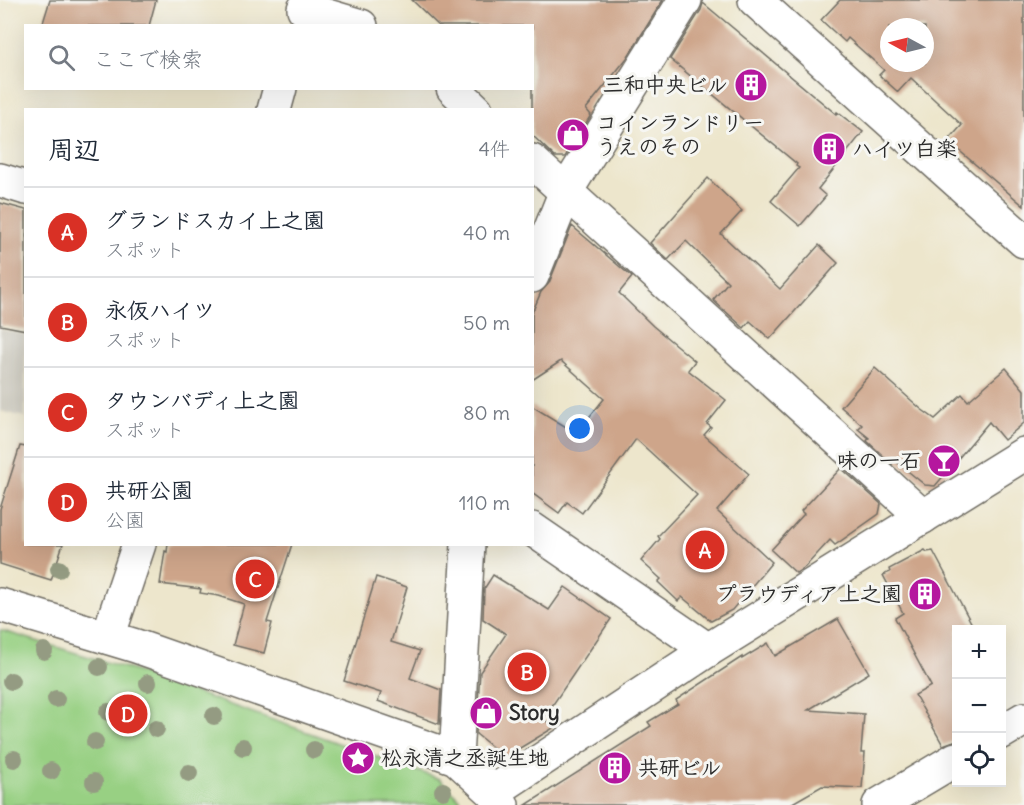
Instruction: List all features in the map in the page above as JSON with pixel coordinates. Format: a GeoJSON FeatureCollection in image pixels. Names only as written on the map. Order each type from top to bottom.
{"type":"FeatureCollection","features":[{"type":"Feature","properties":{"kind":"street"},"geometry":{"type":"LineString","coordinates":[[534,271],[566,191],[685,0]]}},
{"type":"Feature","properties":{"kind":"street"},"geometry":{"type":"LineString","coordinates":[[755,0],[1024,241]]}},
{"type":"Feature","properties":{"kind":"street"},"geometry":{"type":"LineString","coordinates":[[303,12],[354,24]]}},
{"type":"Feature","properties":{"kind":"street"},"geometry":{"type":"LineString","coordinates":[[275,108],[279,90]]}},
{"type":"Feature","properties":{"kind":"street"},"geometry":{"type":"LineString","coordinates":[[455,90],[474,108]]}},
{"type":"Feature","properties":{"kind":"street"},"geometry":{"type":"LineString","coordinates":[[534,163],[922,517]]}},
{"type":"Feature","properties":{"kind":"street"},"geometry":{"type":"LineString","coordinates":[[0,180],[24,187]]}},
{"type":"Feature","properties":{"kind":"street"},"geometry":{"type":"LineString","coordinates":[[0,605],[108,637],[456,758],[498,798],[708,650],[1024,454]]}},
{"type":"Feature","properties":{"kind":"street"},"geometry":{"type":"LineString","coordinates":[[534,530],[708,650]]}},
{"type":"Feature","properties":{"kind":"street"},"geometry":{"type":"LineString","coordinates":[[108,637],[139,546]]}},
{"type":"Feature","properties":{"kind":"street"},"geometry":{"type":"LineString","coordinates":[[456,758],[468,546]]}},
{"type":"Feature","properties":{"kind":"street"},"geometry":{"type":"LineString","coordinates":[[1006,730],[1024,719]]}},
{"type":"Feature","properties":{"kind":"street"},"geometry":{"type":"LineString","coordinates":[[879,805],[952,762]]}},
{"type":"Feature","properties":{"kind":"shaded area"},"geometry":{"type":"Polygon","coordinates":[[[0,329],[24,335],[24,417],[0,411],[0,329]]]}},
{"type":"Feature","properties":{"kind":"green space"},"geometry":{"type":"Polygon","coordinates":[[[0,630],[129,669],[440,779],[465,805],[0,805],[0,630]]]}},
{"type":"Feature","properties":{"kind":"building"},"geometry":{"type":"Polygon","coordinates":[[[50,0],[156,0],[150,24],[43,24],[50,0]]]}},
{"type":"Feature","properties":{"kind":"building"},"geometry":{"type":"Polygon","coordinates":[[[412,0],[663,0],[627,58],[586,109],[591,115],[565,157],[555,157],[534,137],[532,90],[534,90],[534,24],[437,24],[412,0]]]}},
{"type":"Feature","properties":{"kind":"building"},"geometry":{"type":"Polygon","coordinates":[[[840,0],[1024,0],[1024,206],[948,141],[962,125],[911,78],[898,92],[879,75],[882,72],[934,72],[934,18],[880,18],[880,66],[848,38],[845,42],[821,20],[840,0]]]}},
{"type":"Feature","properties":{"kind":"building","name":"三和中央ビル"},"geometry":{"type":"Polygon","coordinates":[[[703,3],[836,114],[837,112],[863,132],[818,189],[826,196],[800,226],[771,201],[799,168],[797,164],[670,59],[701,10],[703,3]]]}},
{"type":"Feature","properties":{"kind":"building"},"geometry":{"type":"Polygon","coordinates":[[[708,178],[742,211],[721,234],[780,289],[819,245],[838,263],[770,339],[750,321],[744,328],[713,300],[728,282],[686,241],[668,260],[650,243],[708,178]]]}},
{"type":"Feature","properties":{"kind":"building"},"geometry":{"type":"Polygon","coordinates":[[[0,203],[24,209],[24,330],[0,325],[0,203]]]}},
{"type":"Feature","properties":{"kind":"building"},"geometry":{"type":"Polygon","coordinates":[[[572,226],[632,277],[619,293],[653,326],[695,361],[688,370],[726,400],[707,424],[711,427],[704,435],[749,474],[717,511],[772,562],[732,610],[711,621],[682,597],[678,601],[658,582],[661,579],[641,561],[660,539],[658,536],[697,495],[636,439],[582,513],[567,502],[559,513],[534,494],[534,407],[576,433],[604,399],[561,361],[534,379],[534,308],[541,292],[549,283],[572,226]]]}},
{"type":"Feature","properties":{"kind":"building"},"geometry":{"type":"Polygon","coordinates":[[[875,368],[935,419],[962,394],[968,401],[1006,368],[1024,390],[1024,423],[1004,440],[989,422],[935,486],[925,485],[893,459],[892,464],[867,441],[869,438],[858,429],[862,425],[841,407],[875,368]]]}},
{"type":"Feature","properties":{"kind":"building"},"geometry":{"type":"Polygon","coordinates":[[[20,446],[24,447],[24,546],[62,546],[51,580],[0,564],[0,509],[20,446]]]}},
{"type":"Feature","properties":{"kind":"building"},"geometry":{"type":"Polygon","coordinates":[[[841,468],[881,504],[879,514],[835,545],[830,540],[805,567],[796,573],[771,550],[804,514],[801,511],[841,468]]]}},
{"type":"Feature","properties":{"kind":"building"},"geometry":{"type":"Polygon","coordinates":[[[168,546],[291,546],[267,622],[272,623],[264,653],[233,645],[244,604],[200,593],[201,589],[160,584],[165,551],[167,552],[168,546]]]}},
{"type":"Feature","properties":{"kind":"building","name":"プラウディア上之園"},"geometry":{"type":"Polygon","coordinates":[[[925,550],[933,551],[972,625],[952,625],[952,742],[943,745],[915,695],[931,686],[895,618],[903,613],[883,575],[890,572],[889,569],[925,550]]]}},
{"type":"Feature","properties":{"kind":"building"},"geometry":{"type":"Polygon","coordinates":[[[493,575],[549,610],[565,587],[611,619],[543,719],[555,727],[505,757],[476,734],[480,672],[506,634],[483,619],[484,589],[493,575]]]}},
{"type":"Feature","properties":{"kind":"building"},"geometry":{"type":"Polygon","coordinates":[[[376,577],[407,587],[391,642],[420,651],[410,678],[441,690],[439,724],[378,701],[381,693],[344,681],[376,577]]]}},
{"type":"Feature","properties":{"kind":"building"},"geometry":{"type":"Polygon","coordinates":[[[838,619],[869,673],[808,710],[864,714],[861,753],[865,753],[862,788],[822,786],[789,805],[526,805],[651,726],[648,722],[678,704],[676,700],[742,657],[742,659],[768,643],[775,656],[838,619]]]}},
{"type":"Feature","properties":{"kind":"place","name":"三和中央ビル"},"geometry":{"type":"Point","coordinates":[751,85]}},
{"type":"Feature","properties":{"kind":"place","name":"コインランドリー うえのその"},"geometry":{"type":"Point","coordinates":[573,135]}},
{"type":"Feature","properties":{"kind":"place","name":"ハイツ白楽"},"geometry":{"type":"Point","coordinates":[829,149]}},
{"type":"Feature","properties":{"kind":"place","name":"味の一石"},"geometry":{"type":"Point","coordinates":[944,461]}},
{"type":"Feature","properties":{"kind":"place","name":"グランドスカイ上之園"},"geometry":{"type":"Point","coordinates":[705,550]}},
{"type":"Feature","properties":{"kind":"place","name":"タウンバディ上之園"},"geometry":{"type":"Point","coordinates":[255,579]}},
{"type":"Feature","properties":{"kind":"place","name":"プラウディア上之園"},"geometry":{"type":"Point","coordinates":[925,594]}},
{"type":"Feature","properties":{"kind":"place","name":"永仮ハイツ"},"geometry":{"type":"Point","coordinates":[527,672]}},
{"type":"Feature","properties":{"kind":"place","name":"Story"},"geometry":{"type":"Point","coordinates":[486,713]}},
{"type":"Feature","properties":{"kind":"place","name":"共研公園"},"geometry":{"type":"Point","coordinates":[128,714]}},
{"type":"Feature","properties":{"kind":"place","name":"松永清之丞誕生地"},"geometry":{"type":"Point","coordinates":[358,758]}},
{"type":"Feature","properties":{"kind":"place","name":"共研ビル"},"geometry":{"type":"Point","coordinates":[615,768]}}]}
